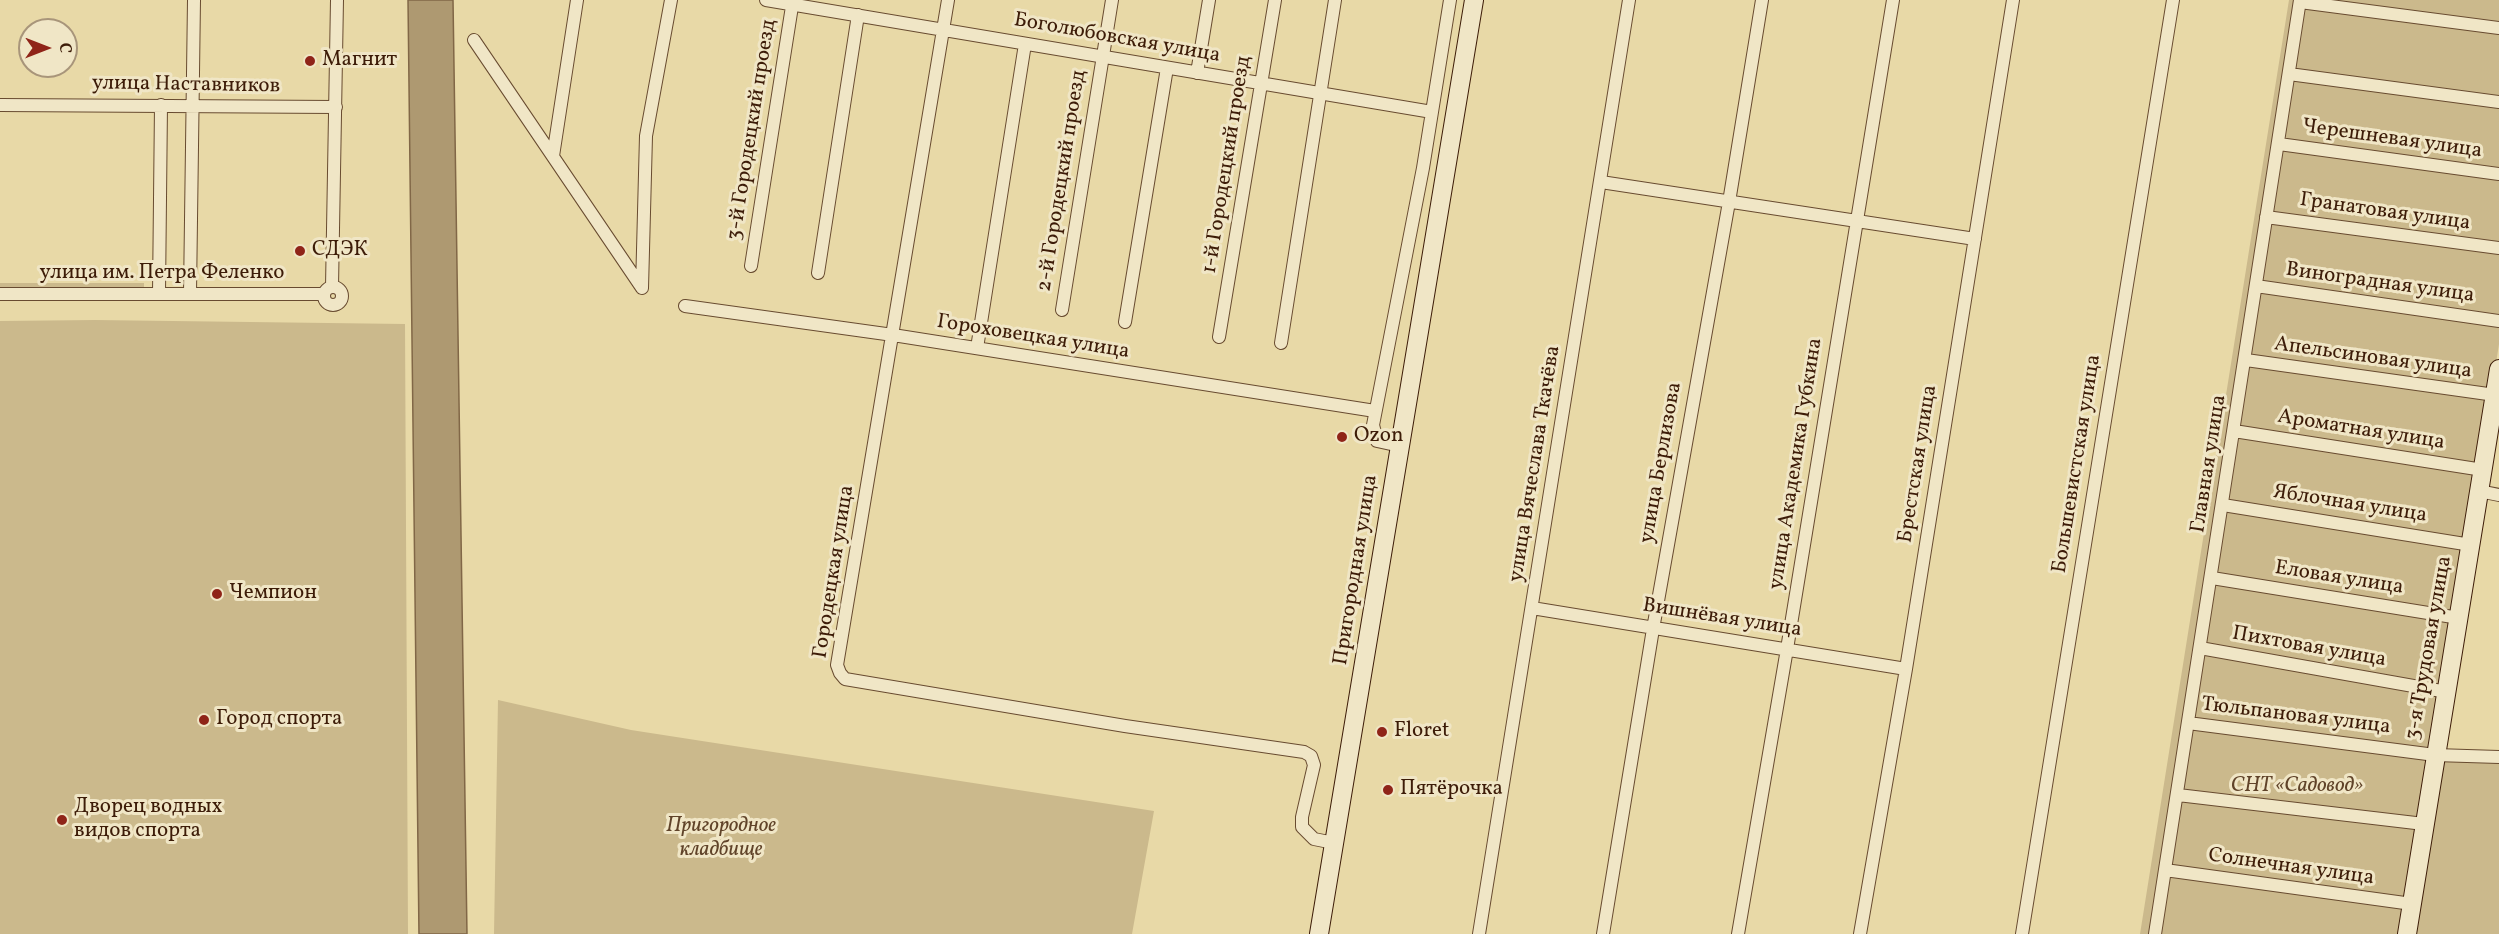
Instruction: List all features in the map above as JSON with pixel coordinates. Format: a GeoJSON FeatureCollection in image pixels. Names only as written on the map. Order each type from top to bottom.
{"type":"FeatureCollection","features":[{"type":"Feature","properties":{"kind":"street"},"geometry":{"type":"LineString","coordinates":[[190,293],[194,0]]}},
{"type":"Feature","properties":{"kind":"street"},"geometry":{"type":"LineString","coordinates":[[336,107],[337,0]]}},
{"type":"Feature","properties":{"kind":"street"},"geometry":{"type":"LineString","coordinates":[[553,156],[577,0]]}},
{"type":"Feature","properties":{"kind":"street"},"geometry":{"type":"LineString","coordinates":[[474,40],[642,288],[645,136],[671,0]]}},
{"type":"Feature","properties":{"kind":"street","name":"Боголюбовская улица"},"geometry":{"type":"LineString","coordinates":[[765,0],[792,2],[943,30],[1432,112]]}},
{"type":"Feature","properties":{"kind":"street","name":"Городецкая улица"},"geometry":{"type":"LineString","coordinates":[[948,0],[837,664],[840,673],[845,679],[1125,726],[1304,752],[1311,756],[1314,765],[1302,826],[1314,839],[1334,843]]}},
{"type":"Feature","properties":{"kind":"street","name":"2-й Городецкий проезд"},"geometry":{"type":"LineString","coordinates":[[1062,310],[1112,0]]}},
{"type":"Feature","properties":{"kind":"street"},"geometry":{"type":"LineString","coordinates":[[1197,73],[1209,0]]}},
{"type":"Feature","properties":{"kind":"street","name":"1-й Городецкий проезд"},"geometry":{"type":"LineString","coordinates":[[1219,337],[1275,0]]}},
{"type":"Feature","properties":{"kind":"street"},"geometry":{"type":"LineString","coordinates":[[1281,343],[1335,0]]}},
{"type":"Feature","properties":{"kind":"street"},"geometry":{"type":"LineString","coordinates":[[1400,446],[1377,441],[1373,425],[1423,168],[1450,0]]}},
{"type":"Feature","properties":{"kind":"street","name":"Пригородная улица"},"geometry":{"type":"LineString","coordinates":[[1319,934],[1474,0]]}},
{"type":"Feature","properties":{"kind":"street","name":"улица Вячеслава Ткачёва"},"geometry":{"type":"LineString","coordinates":[[1479,934],[1629,0]]}},
{"type":"Feature","properties":{"kind":"street","name":"улица Берлизова"},"geometry":{"type":"LineString","coordinates":[[1603,934],[1653,629],[1729,202],[1762,0]]}},
{"type":"Feature","properties":{"kind":"street","name":"улица Академика Губкина"},"geometry":{"type":"LineString","coordinates":[[1738,934],[1893,0]]}},
{"type":"Feature","properties":{"kind":"street","name":"Брестская улица"},"geometry":{"type":"LineString","coordinates":[[1860,934],[1906,669],[2013,0]]}},
{"type":"Feature","properties":{"kind":"street","name":"Большевистская улица"},"geometry":{"type":"LineString","coordinates":[[2022,934],[2173,0]]}},
{"type":"Feature","properties":{"kind":"street"},"geometry":{"type":"LineString","coordinates":[[2300,1],[2499,28]]}},
{"type":"Feature","properties":{"kind":"street","name":"Главная улица"},"geometry":{"type":"LineString","coordinates":[[2155,934],[2300,1]]}},
{"type":"Feature","properties":{"kind":"street","name":"3-й Городецкий проезд"},"geometry":{"type":"LineString","coordinates":[[751,266],[792,2]]}},
{"type":"Feature","properties":{"kind":"street"},"geometry":{"type":"LineString","coordinates":[[818,273],[858,15]]}},
{"type":"Feature","properties":{"kind":"street"},"geometry":{"type":"LineString","coordinates":[[977,348],[1025,44]]}},
{"type":"Feature","properties":{"kind":"street"},"geometry":{"type":"LineString","coordinates":[[1125,322],[1167,68]]}},
{"type":"Feature","properties":{"kind":"street"},"geometry":{"type":"LineString","coordinates":[[2289,74],[2499,102]]}},
{"type":"Feature","properties":{"kind":"street","name":"улица Наставников"},"geometry":{"type":"LineString","coordinates":[[0,105],[336,107]]}},
{"type":"Feature","properties":{"kind":"street"},"geometry":{"type":"LineString","coordinates":[[159,293],[161,105]]}},
{"type":"Feature","properties":{"kind":"street","name":"улица им. Петра Феленко"},"geometry":{"type":"LineString","coordinates":[[0,294],[328,290],[336,107]]}},
{"type":"Feature","properties":{"kind":"street","name":"Черешневая улица"},"geometry":{"type":"LineString","coordinates":[[2279,144],[2499,174]]}},
{"type":"Feature","properties":{"kind":"street"},"geometry":{"type":"LineString","coordinates":[[1423,168],[1445,172]]}},
{"type":"Feature","properties":{"kind":"street"},"geometry":{"type":"LineString","coordinates":[[1601,182],[1976,239]]}},
{"type":"Feature","properties":{"kind":"street","name":"Гранатовая улица"},"geometry":{"type":"LineString","coordinates":[[2266,217],[2499,248]]}},
{"type":"Feature","properties":{"kind":"street","name":"Виноградная улица"},"geometry":{"type":"LineString","coordinates":[[2256,286],[2499,321]]}},
{"type":"Feature","properties":{"kind":"street","name":"Гороховецкая улица"},"geometry":{"type":"LineString","coordinates":[[685,306],[893,335],[1375,411]]}},
{"type":"Feature","properties":{"kind":"street","name":"Апельсиновая улица"},"geometry":{"type":"LineString","coordinates":[[2246,360],[2497,384]]}},
{"type":"Feature","properties":{"kind":"street","name":"3-я Трудовая улица"},"geometry":{"type":"LineString","coordinates":[[2407,934],[2497,384]]}},
{"type":"Feature","properties":{"kind":"street","name":"Ароматная улица"},"geometry":{"type":"LineString","coordinates":[[2234,431],[2483,470]]}},
{"type":"Feature","properties":{"kind":"street"},"geometry":{"type":"LineString","coordinates":[[2479,491],[2499,495]]}},
{"type":"Feature","properties":{"kind":"street","name":"Яблочная улица"},"geometry":{"type":"LineString","coordinates":[[2223,505],[2471,544]]}},
{"type":"Feature","properties":{"kind":"street","name":"Еловая улица"},"geometry":{"type":"LineString","coordinates":[[2212,578],[2459,618]]}},
{"type":"Feature","properties":{"kind":"street","name":"Вишнёвая улица"},"geometry":{"type":"LineString","coordinates":[[1532,608],[1906,669]]}},
{"type":"Feature","properties":{"kind":"street","name":"Пихтовая улица"},"geometry":{"type":"LineString","coordinates":[[2200,648],[2447,692]]}},
{"type":"Feature","properties":{"kind":"street","name":"Тюльпановая улица"},"geometry":{"type":"LineString","coordinates":[[2188,723],[2435,755],[2499,757]]}},
{"type":"Feature","properties":{"kind":"street"},"geometry":{"type":"LineString","coordinates":[[2178,795],[2424,824]]}},
{"type":"Feature","properties":{"kind":"street","name":"Солнечная улица"},"geometry":{"type":"LineString","coordinates":[[2165,870],[2412,904]]}},
{"type":"Feature","properties":{"kind":"green space","name":"СНТ «Садовод»"},"geometry":{"type":"Polygon","coordinates":[[[2289,0],[2499,0],[2499,344],[2435,755],[2499,756],[2499,934],[2140,934],[2289,0]]]}},
{"type":"Feature","properties":{"kind":"green space"},"geometry":{"type":"Polygon","coordinates":[[[0,283],[144,283],[144,288],[0,288],[0,283]]]}},
{"type":"Feature","properties":{"kind":"green space","name":"Город спорта"},"geometry":{"type":"Polygon","coordinates":[[[0,321],[405,324],[408,934],[0,934],[0,321]]]}},
{"type":"Feature","properties":{"kind":"green space","name":"Пригородное кладбище"},"geometry":{"type":"Polygon","coordinates":[[[498,700],[631,730],[1154,811],[1132,934],[494,934],[498,700]]]}},
{"type":"Feature","properties":{"kind":"shaded area"},"geometry":{"type":"Polygon","coordinates":[[[408,0],[453,0],[467,934],[419,934],[408,0]]]}},
{"type":"Feature","properties":{"kind":"place","name":"Магнит"},"geometry":{"type":"Point","coordinates":[310,61]}},
{"type":"Feature","properties":{"kind":"place","name":"СДЭК"},"geometry":{"type":"Point","coordinates":[300,251]}},
{"type":"Feature","properties":{"kind":"place","name":"Ozon"},"geometry":{"type":"Point","coordinates":[1342,437]}},
{"type":"Feature","properties":{"kind":"place","name":"Чемпион"},"geometry":{"type":"Point","coordinates":[217,594]}},
{"type":"Feature","properties":{"kind":"place","name":"Город спорта"},"geometry":{"type":"Point","coordinates":[204,720]}},
{"type":"Feature","properties":{"kind":"place","name":"Floret"},"geometry":{"type":"Point","coordinates":[1382,732]}},
{"type":"Feature","properties":{"kind":"place","name":"Пятёрочка"},"geometry":{"type":"Point","coordinates":[1388,790]}},
{"type":"Feature","properties":{"kind":"place","name":"Дворец водных видов спорта"},"geometry":{"type":"Point","coordinates":[62,820]}}]}
